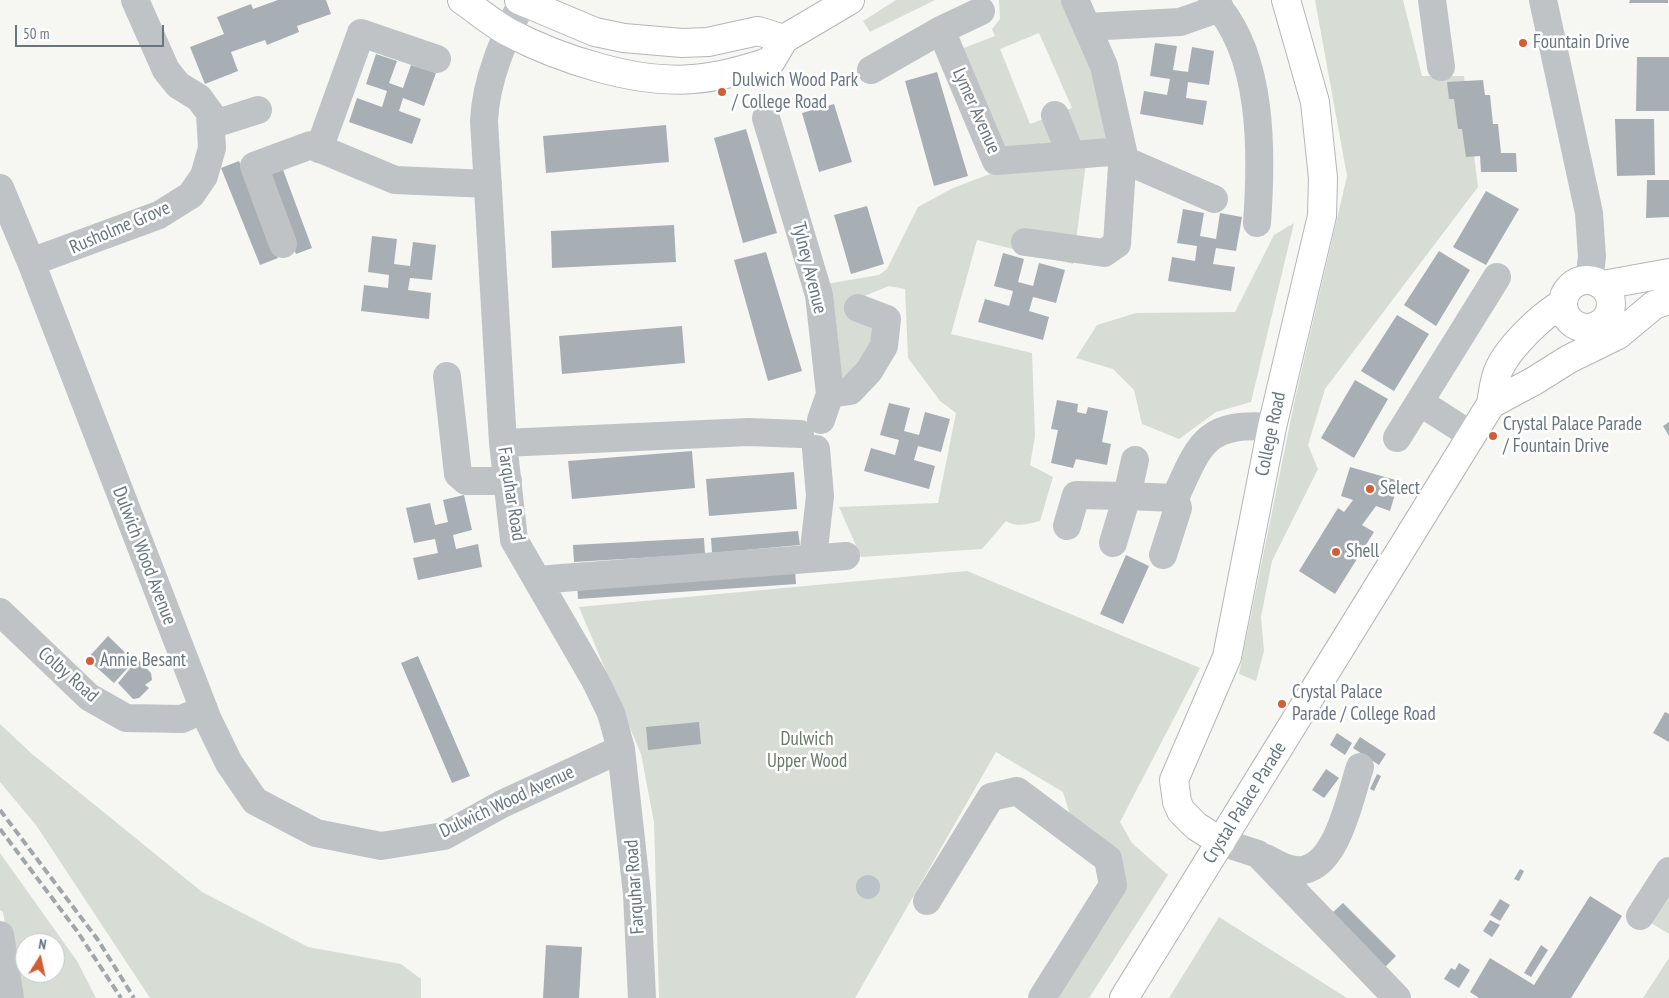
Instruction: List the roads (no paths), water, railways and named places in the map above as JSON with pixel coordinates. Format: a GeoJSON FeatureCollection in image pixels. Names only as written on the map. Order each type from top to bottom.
{"type":"FeatureCollection","features":[{"type":"Feature","properties":{"kind":"main road"},"geometry":{"type":"LineString","coordinates":[[462,0],[508,32],[577,61],[641,77],[691,80],[722,76],[771,61],[784,39],[850,0]]}},
{"type":"Feature","properties":{"kind":"main road","name":"College Road"},"geometry":{"type":"LineString","coordinates":[[1221,842],[1196,826],[1181,812],[1177,802],[1174,780],[1227,656],[1272,427],[1321,226],[1323,207],[1323,178],[1315,102],[1286,0]]}},
{"type":"Feature","properties":{"kind":"main road"},"geometry":{"type":"LineString","coordinates":[[521,1],[595,32],[655,43],[708,42],[758,31],[784,39]]}},
{"type":"Feature","properties":{"kind":"main road"},"geometry":{"type":"LineString","coordinates":[[1662,302],[1618,336],[1593,337],[1567,318],[1562,304],[1565,294],[1571,286],[1669,273]]}},
{"type":"Feature","properties":{"kind":"main road"},"geometry":{"type":"LineString","coordinates":[[1593,337],[1610,313],[1611,298],[1596,282]]}},
{"type":"Feature","properties":{"kind":"main road"},"geometry":{"type":"LineString","coordinates":[[1610,313],[1635,306],[1662,302]]}},
{"type":"Feature","properties":{"kind":"main road","name":"Crystal Palace Parade"},"geometry":{"type":"LineString","coordinates":[[1124,998],[1491,404],[1499,369],[1520,341],[1551,310],[1562,304]]}},
{"type":"Feature","properties":{"kind":"main road","name":"Crystal Palace Parade"},"geometry":{"type":"LineString","coordinates":[[1491,404],[1569,359],[1593,337]]}},
{"type":"Feature","properties":{"kind":"street","name":"Rusholme Grove"},"geometry":{"type":"LineString","coordinates":[[31,262],[159,215],[191,195],[204,176],[212,148],[210,113],[199,98],[178,85],[166,70],[135,0]]}},
{"type":"Feature","properties":{"kind":"street"},"geometry":{"type":"LineString","coordinates":[[1025,242],[1104,252],[1117,244],[1123,155],[1104,66],[1075,0]]}},
{"type":"Feature","properties":{"kind":"street"},"geometry":{"type":"LineString","coordinates":[[1432,0],[1441,67]]}},
{"type":"Feature","properties":{"kind":"street"},"geometry":{"type":"LineString","coordinates":[[1543,0],[1590,213],[1592,257],[1596,282]]}},
{"type":"Feature","properties":{"kind":"street","name":"Farquhar Road"},"geometry":{"type":"LineString","coordinates":[[521,1],[487,86],[484,108],[503,443],[514,540],[595,680],[611,713],[621,750],[637,894],[642,998]]}},
{"type":"Feature","properties":{"kind":"street"},"geometry":{"type":"LineString","coordinates":[[1087,27],[1180,22],[1216,4],[1236,36],[1252,79],[1261,166],[1257,223]]}},
{"type":"Feature","properties":{"kind":"street"},"geometry":{"type":"LineString","coordinates":[[871,70],[941,30],[982,11]]}},
{"type":"Feature","properties":{"kind":"street","name":"Lymer Avenue"},"geometry":{"type":"LineString","coordinates":[[941,30],[996,161],[1071,155],[1123,155]]}},
{"type":"Feature","properties":{"kind":"street"},"geometry":{"type":"LineString","coordinates":[[319,149],[361,33],[437,59]]}},
{"type":"Feature","properties":{"kind":"street"},"geometry":{"type":"LineString","coordinates":[[211,126],[258,110]]}},
{"type":"Feature","properties":{"kind":"street"},"geometry":{"type":"LineString","coordinates":[[1055,115],[1071,155]]}},
{"type":"Feature","properties":{"kind":"street","name":"Tylney Avenue"},"geometry":{"type":"LineString","coordinates":[[766,118],[819,294],[830,394],[812,434]]}},
{"type":"Feature","properties":{"kind":"street"},"geometry":{"type":"LineString","coordinates":[[283,244],[254,166],[311,145],[395,180],[488,184]]}},
{"type":"Feature","properties":{"kind":"street"},"geometry":{"type":"LineString","coordinates":[[1123,155],[1214,199]]}},
{"type":"Feature","properties":{"kind":"street","name":"Dulwich Wood Avenue"},"geometry":{"type":"LineString","coordinates":[[0,188],[31,262],[204,709],[229,763],[255,801],[316,833],[381,846],[444,836],[502,804],[621,750]]}},
{"type":"Feature","properties":{"kind":"street"},"geometry":{"type":"LineString","coordinates":[[1397,438],[1421,403],[1497,277]]}},
{"type":"Feature","properties":{"kind":"street"},"geometry":{"type":"LineString","coordinates":[[830,394],[850,391],[870,371],[884,346],[886,318],[858,308]]}},
{"type":"Feature","properties":{"kind":"street"},"geometry":{"type":"LineString","coordinates":[[447,376],[458,474],[466,481],[508,481]]}},
{"type":"Feature","properties":{"kind":"street"},"geometry":{"type":"LineString","coordinates":[[1421,403],[1471,435]]}},
{"type":"Feature","properties":{"kind":"street"},"geometry":{"type":"LineString","coordinates":[[1163,555],[1178,508],[1175,498],[1194,456],[1210,436],[1243,425],[1272,427]]}},
{"type":"Feature","properties":{"kind":"street"},"geometry":{"type":"LineString","coordinates":[[503,443],[750,432],[812,434],[820,496],[813,558]]}},
{"type":"Feature","properties":{"kind":"street"},"geometry":{"type":"LineString","coordinates":[[1113,543],[1135,460]]}},
{"type":"Feature","properties":{"kind":"street"},"geometry":{"type":"LineString","coordinates":[[1067,526],[1076,495],[1175,498]]}},
{"type":"Feature","properties":{"kind":"street"},"geometry":{"type":"LineString","coordinates":[[536,580],[846,556]]}},
{"type":"Feature","properties":{"kind":"street","name":"Colby Road"},"geometry":{"type":"LineString","coordinates":[[0,612],[89,697],[126,718],[182,719],[204,709]]}},
{"type":"Feature","properties":{"kind":"street"},"geometry":{"type":"LineString","coordinates":[[1221,842],[1258,854],[1284,867],[1296,870],[1308,869],[1324,860],[1333,848],[1360,767]]}},
{"type":"Feature","properties":{"kind":"street"},"geometry":{"type":"LineString","coordinates":[[927,901],[990,797],[1017,791],[1108,859],[1113,886],[1042,998]]}},
{"type":"Feature","properties":{"kind":"street"},"geometry":{"type":"LineString","coordinates":[[1258,854],[1397,998]]}},
{"type":"Feature","properties":{"kind":"street"},"geometry":{"type":"LineString","coordinates":[[1640,916],[1669,871]]}},
{"type":"Feature","properties":{"kind":"street"},"geometry":{"type":"LineString","coordinates":[[0,935],[10,998]]}},
{"type":"Feature","properties":{"kind":"railway"},"geometry":{"type":"LineString","coordinates":[[0,810],[98,940],[134,998]]}},
{"type":"Feature","properties":{"kind":"railway"},"geometry":{"type":"LineString","coordinates":[[0,829],[77,931],[121,998]]}},
{"type":"Feature","properties":{"kind":"place","name":"Fountain Drive"},"geometry":{"type":"Point","coordinates":[1523,43]}},
{"type":"Feature","properties":{"kind":"place","name":"Dulwich Wood Park / College Road"},"geometry":{"type":"Point","coordinates":[722,92]}},
{"type":"Feature","properties":{"kind":"place","name":"Crystal Palace Parade / Fountain Drive"},"geometry":{"type":"Point","coordinates":[1493,436]}},
{"type":"Feature","properties":{"kind":"place","name":"Select"},"geometry":{"type":"Point","coordinates":[1370,489]}},
{"type":"Feature","properties":{"kind":"place","name":"Shell"},"geometry":{"type":"Point","coordinates":[1336,552]}},
{"type":"Feature","properties":{"kind":"place","name":"Annie Besant"},"geometry":{"type":"Point","coordinates":[90,661]}},
{"type":"Feature","properties":{"kind":"place","name":"Crystal Palace Parade / College Road"},"geometry":{"type":"Point","coordinates":[1282,704]}},
{"type":"Feature","properties":{"kind":"park label","name":"Dulwich Upper Wood"},"geometry":{"type":"Point","coordinates":[807,751]}}]}
